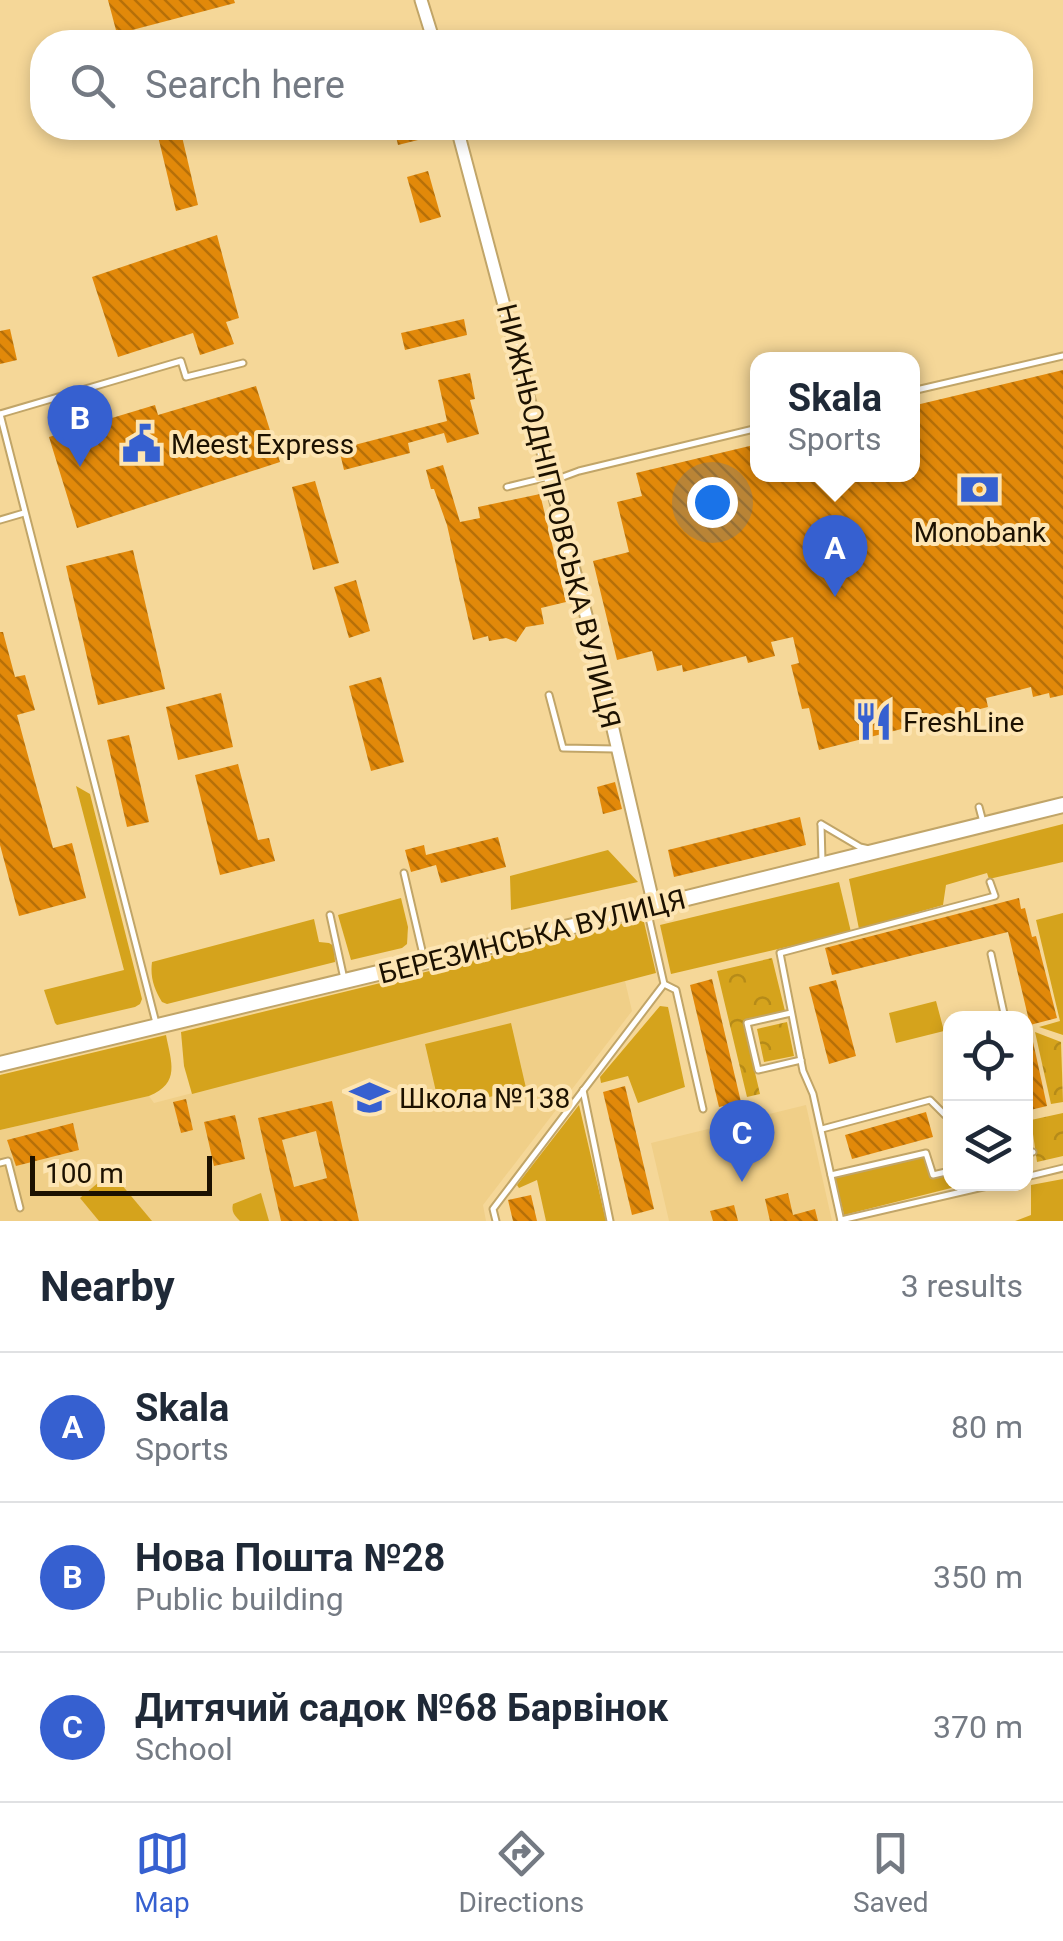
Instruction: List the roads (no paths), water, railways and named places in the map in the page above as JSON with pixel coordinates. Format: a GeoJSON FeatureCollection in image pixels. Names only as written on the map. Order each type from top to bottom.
{"type":"FeatureCollection","features":[{"type":"Feature","properties":{"kind":"street"},"geometry":{"type":"LineString","coordinates":[[421,0],[430,30]]}},
{"type":"Feature","properties":{"kind":"street","name":"НИЖНЬОДНІПРОВСЬКА ВУЛИЦЯ"},"geometry":{"type":"LineString","coordinates":[[460,140],[551,479],[618,749],[651,907]]}},
{"type":"Feature","properties":{"kind":"street","name":"БЕРЕЗИНСЬКА ВУЛИЦЯ"},"geometry":{"type":"LineString","coordinates":[[0,1064],[1063,805]]}},
{"type":"Feature","properties":{"kind":"lane"},"geometry":{"type":"LineString","coordinates":[[920,389],[1063,356]]}},
{"type":"Feature","properties":{"kind":"lane"},"geometry":{"type":"LineString","coordinates":[[157,1026],[0,414],[181,361],[186,377],[243,362]]}},
{"type":"Feature","properties":{"kind":"lane"},"geometry":{"type":"LineString","coordinates":[[507,486],[551,479],[750,430]]}},
{"type":"Feature","properties":{"kind":"lane"},"geometry":{"type":"LineString","coordinates":[[0,520],[24,512]]}},
{"type":"Feature","properties":{"kind":"lane"},"geometry":{"type":"LineString","coordinates":[[550,695],[563,748],[618,749]]}},
{"type":"Feature","properties":{"kind":"lane"},"geometry":{"type":"LineString","coordinates":[[979,807],[984,825]]}},
{"type":"Feature","properties":{"kind":"lane"},"geometry":{"type":"LineString","coordinates":[[822,863],[821,824],[860,848],[876,850]]}},
{"type":"Feature","properties":{"kind":"lane"},"geometry":{"type":"LineString","coordinates":[[404,873],[424,962]]}},
{"type":"Feature","properties":{"kind":"lane"},"geometry":{"type":"LineString","coordinates":[[966,1191],[841,1220],[822,1129],[803,1071],[780,953],[994,896],[990,882]]}},
{"type":"Feature","properties":{"kind":"lane"},"geometry":{"type":"LineString","coordinates":[[496,1221],[493,1208],[664,984],[651,907]]}},
{"type":"Feature","properties":{"kind":"lane"},"geometry":{"type":"LineString","coordinates":[[330,915],[345,982]]}},
{"type":"Feature","properties":{"kind":"lane"},"geometry":{"type":"LineString","coordinates":[[991,954],[1003,1011]]}},
{"type":"Feature","properties":{"kind":"lane"},"geometry":{"type":"LineString","coordinates":[[664,984],[676,990],[703,1109]]}},
{"type":"Feature","properties":{"kind":"lane"},"geometry":{"type":"LineString","coordinates":[[792,1014],[747,1024],[758,1070],[801,1060]]}},
{"type":"Feature","properties":{"kind":"lane"},"geometry":{"type":"LineString","coordinates":[[583,1090],[610,1221]]}},
{"type":"Feature","properties":{"kind":"lane"},"geometry":{"type":"LineString","coordinates":[[822,1129],[930,1100],[943,1113]]}},
{"type":"Feature","properties":{"kind":"lane"},"geometry":{"type":"LineString","coordinates":[[831,1176],[926,1154],[933,1175],[943,1173]]}},
{"type":"Feature","properties":{"kind":"lane"},"geometry":{"type":"LineString","coordinates":[[0,1163],[8,1160],[20,1208]]}},
{"type":"Feature","properties":{"kind":"lane"},"geometry":{"type":"LineString","coordinates":[[1033,1175],[1063,1168]]}},
{"type":"Feature","properties":{"kind":"place","name":"Meest Express"},"geometry":{"type":"Point","coordinates":[141,444]}},
{"type":"Feature","properties":{"kind":"place","name":"Нова Пошта №28"},"geometry":{"type":"Point","coordinates":[80,467]}},
{"type":"Feature","properties":{"kind":"place","name":"Monobank"},"geometry":{"type":"Point","coordinates":[980,489]}},
{"type":"Feature","properties":{"kind":"place","name":"Skala"},"geometry":{"type":"Point","coordinates":[835,597]}},
{"type":"Feature","properties":{"kind":"place","name":"FreshLine"},"geometry":{"type":"Point","coordinates":[873,722]}},
{"type":"Feature","properties":{"kind":"place","name":"Школа №138"},"geometry":{"type":"Point","coordinates":[369,1098]}},
{"type":"Feature","properties":{"kind":"place","name":"Дитячий садок №68 Барвінок"},"geometry":{"type":"Point","coordinates":[742,1182]}}]}
